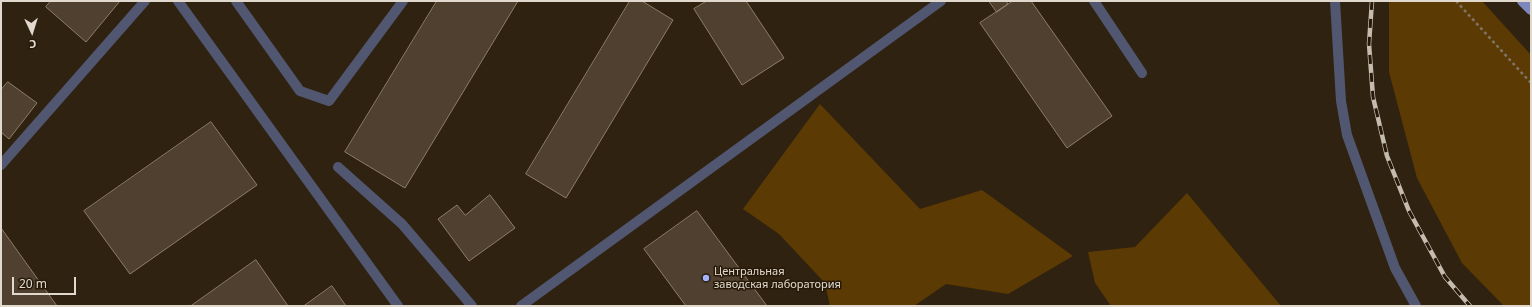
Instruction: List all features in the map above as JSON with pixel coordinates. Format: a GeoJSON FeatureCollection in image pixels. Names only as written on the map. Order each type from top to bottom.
{"type":"FeatureCollection","features":[{"type":"Feature","properties":{"kind":"main road"},"geometry":{"type":"LineString","coordinates":[[1522,1],[1531,10]]}},
{"type":"Feature","properties":{"kind":"lane"},"geometry":{"type":"LineString","coordinates":[[1,166],[145,1]]}},
{"type":"Feature","properties":{"kind":"lane"},"geometry":{"type":"LineString","coordinates":[[178,1],[398,306]]}},
{"type":"Feature","properties":{"kind":"lane"},"geometry":{"type":"LineString","coordinates":[[236,1],[300,91],[329,101],[403,1]]}},
{"type":"Feature","properties":{"kind":"lane"},"geometry":{"type":"LineString","coordinates":[[521,306],[941,1]]}},
{"type":"Feature","properties":{"kind":"lane"},"geometry":{"type":"LineString","coordinates":[[1094,1],[1142,73]]}},
{"type":"Feature","properties":{"kind":"lane"},"geometry":{"type":"LineString","coordinates":[[1335,1],[1341,102],[1347,135],[1395,268],[1416,306]]}},
{"type":"Feature","properties":{"kind":"lane"},"geometry":{"type":"LineString","coordinates":[[338,167],[402,224],[472,306]]}},
{"type":"Feature","properties":{"kind":"path"},"geometry":{"type":"LineString","coordinates":[[1456,1],[1531,83]]}},
{"type":"Feature","properties":{"kind":"shaded area"},"geometry":{"type":"Polygon","coordinates":[[[1389,1],[1482,1],[1531,55],[1531,306],[1504,306],[1462,263],[1417,178],[1389,72],[1389,1]]]}},
{"type":"Feature","properties":{"kind":"shaded area"},"geometry":{"type":"Polygon","coordinates":[[[820,104],[920,209],[982,190],[1073,256],[1008,294],[946,284],[914,306],[830,306],[825,283],[779,234],[743,209],[820,104]]]}},
{"type":"Feature","properties":{"kind":"shaded area"},"geometry":{"type":"Polygon","coordinates":[[[1187,193],[1281,306],[1111,306],[1095,283],[1088,252],[1135,247],[1187,193]]]}},
{"type":"Feature","properties":{"kind":"building"},"geometry":{"type":"Polygon","coordinates":[[[51,1],[120,1],[86,42],[46,7],[51,1]]]}},
{"type":"Feature","properties":{"kind":"building"},"geometry":{"type":"Polygon","coordinates":[[[437,1],[518,1],[405,188],[345,152],[437,1]]]}},
{"type":"Feature","properties":{"kind":"building"},"geometry":{"type":"Polygon","coordinates":[[[630,1],[642,1],[673,20],[566,198],[526,174],[630,1]]]}},
{"type":"Feature","properties":{"kind":"building"},"geometry":{"type":"Polygon","coordinates":[[[707,1],[746,1],[784,58],[742,85],[694,9],[707,1]]]}},
{"type":"Feature","properties":{"kind":"building"},"geometry":{"type":"Polygon","coordinates":[[[989,1],[1006,1],[1008,4],[997,12],[989,1]]]}},
{"type":"Feature","properties":{"kind":"building"},"geometry":{"type":"Polygon","coordinates":[[[1013,1],[1031,1],[1112,116],[1067,148],[980,23],[1013,1]]]}},
{"type":"Feature","properties":{"kind":"building"},"geometry":{"type":"Polygon","coordinates":[[[8,82],[37,103],[9,139],[1,132],[1,90],[8,82]]]}},
{"type":"Feature","properties":{"kind":"building"},"geometry":{"type":"Polygon","coordinates":[[[211,122],[257,185],[130,274],[84,211],[211,122]]]}},
{"type":"Feature","properties":{"kind":"building"},"geometry":{"type":"Polygon","coordinates":[[[490,195],[515,228],[469,261],[438,219],[457,205],[465,215],[490,195]]]}},
{"type":"Feature","properties":{"kind":"building","name":"Центральная заводская лаборатория"},"geometry":{"type":"Polygon","coordinates":[[[697,211],[767,306],[686,306],[644,249],[697,211]]]}},
{"type":"Feature","properties":{"kind":"building"},"geometry":{"type":"Polygon","coordinates":[[[1,228],[57,306],[1,306],[1,228]]]}},
{"type":"Feature","properties":{"kind":"building"},"geometry":{"type":"Polygon","coordinates":[[[256,260],[288,306],[191,306],[256,260]]]}},
{"type":"Feature","properties":{"kind":"building"},"geometry":{"type":"Polygon","coordinates":[[[332,286],[346,306],[304,306],[332,286]]]}},
{"type":"Feature","properties":{"kind":"railway"},"geometry":{"type":"LineString","coordinates":[[1372,1],[1369,44],[1373,97],[1387,156],[1409,211],[1445,277],[1470,306]]}},
{"type":"Feature","properties":{"kind":"place","name":"Центральная заводская лаборатория"},"geometry":{"type":"Point","coordinates":[706,278]}}]}
